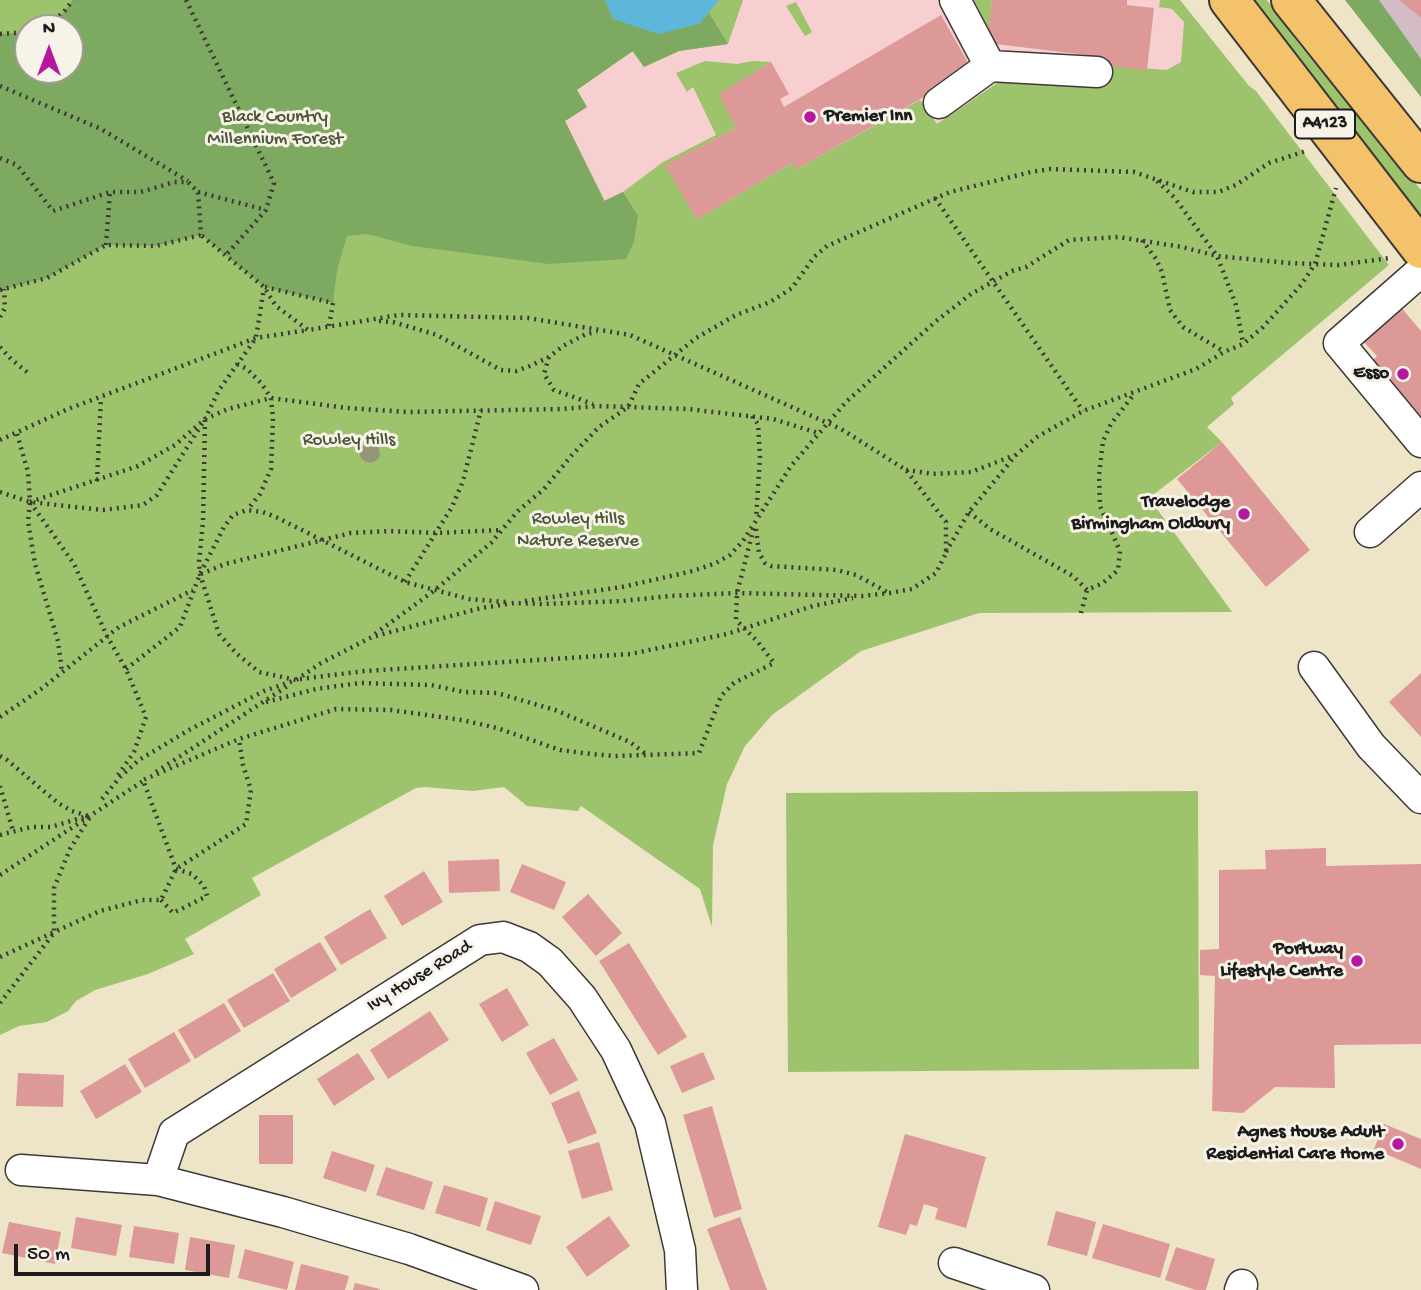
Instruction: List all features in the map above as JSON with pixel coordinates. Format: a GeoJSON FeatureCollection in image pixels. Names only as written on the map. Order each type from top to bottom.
{"type":"FeatureCollection","features":[{"type":"Feature","properties":{"kind":"highway","name":"A4123"},"geometry":{"type":"LineString","coordinates":[[1229,0],[1406,253]]}},
{"type":"Feature","properties":{"kind":"highway","name":"A4123"},"geometry":{"type":"LineString","coordinates":[[1291,0],[1421,163]]}},
{"type":"Feature","properties":{"kind":"street"},"geometry":{"type":"LineString","coordinates":[[955,0],[989,66]]}},
{"type":"Feature","properties":{"kind":"street"},"geometry":{"type":"LineString","coordinates":[[939,103],[989,66],[1097,72]]}},
{"type":"Feature","properties":{"kind":"street"},"geometry":{"type":"LineString","coordinates":[[1421,271],[1339,343],[1421,442]]}},
{"type":"Feature","properties":{"kind":"street"},"geometry":{"type":"LineString","coordinates":[[1370,532],[1421,487]]}},
{"type":"Feature","properties":{"kind":"street"},"geometry":{"type":"LineString","coordinates":[[1314,667],[1371,747],[1421,798]]}},
{"type":"Feature","properties":{"kind":"street","name":"Ivy House Road"},"geometry":{"type":"LineString","coordinates":[[158,1180],[174,1133],[480,940],[503,936],[529,947],[550,962],[582,998],[616,1050],[650,1123],[680,1250],[682,1290]]}},
{"type":"Feature","properties":{"kind":"street"},"geometry":{"type":"LineString","coordinates":[[21,1170],[158,1180],[283,1212],[409,1249],[523,1290]]}},
{"type":"Feature","properties":{"kind":"street"},"geometry":{"type":"LineString","coordinates":[[954,1263],[1034,1290]]}},
{"type":"Feature","properties":{"kind":"path"},"geometry":{"type":"LineString","coordinates":[[62,14],[73,0]]}},
{"type":"Feature","properties":{"kind":"path"},"geometry":{"type":"LineString","coordinates":[[186,0],[274,183],[265,209],[226,255]]}},
{"type":"Feature","properties":{"kind":"path"},"geometry":{"type":"LineString","coordinates":[[0,86],[101,129],[188,182],[198,192],[265,209]]}},
{"type":"Feature","properties":{"kind":"path"},"geometry":{"type":"LineString","coordinates":[[0,874],[321,663],[372,637],[435,590],[491,542],[518,511],[544,489],[599,427],[628,407],[639,384],[674,355],[720,324],[736,315],[757,309],[792,288],[814,257],[827,246],[970,185],[1051,169],[1134,173],[1193,192],[1218,192],[1236,185],[1269,163],[1307,150]]}},
{"type":"Feature","properties":{"kind":"path"},"geometry":{"type":"LineString","coordinates":[[0,158],[17,165],[53,211],[110,192],[141,192],[174,182],[188,182]]}},
{"type":"Feature","properties":{"kind":"path"},"geometry":{"type":"LineString","coordinates":[[1157,181],[1174,197],[1217,256],[1236,305],[1243,344]]}},
{"type":"Feature","properties":{"kind":"path"},"geometry":{"type":"LineString","coordinates":[[102,799],[139,760],[242,702],[296,680],[365,671],[630,654],[745,628],[813,606],[912,589],[936,573],[969,512],[1016,455],[1037,437],[1083,411],[1196,369],[1243,344],[1264,327],[1301,285],[1315,264],[1329,217],[1330,201],[1336,187]]}},
{"type":"Feature","properties":{"kind":"path"},"geometry":{"type":"LineString","coordinates":[[106,245],[110,192]]}},
{"type":"Feature","properties":{"kind":"path"},"geometry":{"type":"LineString","coordinates":[[198,192],[201,235],[264,287],[276,306],[307,330]]}},
{"type":"Feature","properties":{"kind":"path"},"geometry":{"type":"LineString","coordinates":[[935,198],[1083,411]]}},
{"type":"Feature","properties":{"kind":"path"},"geometry":{"type":"LineString","coordinates":[[0,317],[5,309],[2,290],[47,278],[106,245],[156,246],[201,235]]}},
{"type":"Feature","properties":{"kind":"path"},"geometry":{"type":"LineString","coordinates":[[372,637],[481,608],[622,587],[716,563],[730,555],[755,522],[776,486],[846,402],[935,322],[992,281],[1026,267],[1069,240],[1118,237],[1182,247],[1217,256],[1338,265],[1406,253]]}},
{"type":"Feature","properties":{"kind":"path"},"geometry":{"type":"LineString","coordinates":[[1142,240],[1162,272],[1170,310],[1183,327],[1224,352]]}},
{"type":"Feature","properties":{"kind":"path"},"geometry":{"type":"LineString","coordinates":[[264,287],[333,303],[329,326]]}},
{"type":"Feature","properties":{"kind":"path"},"geometry":{"type":"LineString","coordinates":[[0,492],[30,502],[103,510],[143,505],[157,495],[205,419],[219,390],[256,338],[264,287]]}},
{"type":"Feature","properties":{"kind":"path"},"geometry":{"type":"LineString","coordinates":[[2,439],[68,409],[256,338],[399,315],[527,318],[630,335],[841,429],[906,470],[946,522],[946,552]]}},
{"type":"Feature","properties":{"kind":"path"},"geometry":{"type":"LineString","coordinates":[[371,320],[393,322],[437,335],[501,370],[516,371],[549,357],[574,340],[602,331]]}},
{"type":"Feature","properties":{"kind":"path"},"geometry":{"type":"LineString","coordinates":[[0,347],[27,372]]}},
{"type":"Feature","properties":{"kind":"path"},"geometry":{"type":"LineString","coordinates":[[549,357],[544,374],[554,390],[597,406]]}},
{"type":"Feature","properties":{"kind":"path"},"geometry":{"type":"LineString","coordinates":[[126,669],[180,627],[200,574],[224,527],[233,515],[247,510],[260,494],[271,469],[274,444],[271,398],[247,369],[237,364]]}},
{"type":"Feature","properties":{"kind":"path"},"geometry":{"type":"LineString","coordinates":[[1087,590],[1102,583],[1118,569],[1120,551],[1100,506],[1099,475],[1103,440],[1111,424],[1136,392]]}},
{"type":"Feature","properties":{"kind":"path"},"geometry":{"type":"LineString","coordinates":[[97,481],[101,397]]}},
{"type":"Feature","properties":{"kind":"path"},"geometry":{"type":"LineString","coordinates":[[30,502],[97,481],[158,456],[205,419],[228,409],[271,398],[407,412],[597,406],[688,409],[773,419],[818,433]]}},
{"type":"Feature","properties":{"kind":"path"},"geometry":{"type":"LineString","coordinates":[[405,582],[437,533],[463,481],[481,410]]}},
{"type":"Feature","properties":{"kind":"path"},"geometry":{"type":"LineString","coordinates":[[143,780],[239,739],[336,709],[360,708],[462,720],[497,728],[561,750],[615,756],[699,752],[721,696],[734,683],[774,663],[757,640],[736,620],[737,593],[755,522],[760,457],[758,424],[752,416]]}},
{"type":"Feature","properties":{"kind":"path"},"geometry":{"type":"LineString","coordinates":[[205,419],[200,574],[219,634],[237,654],[259,672],[296,680]]}},
{"type":"Feature","properties":{"kind":"path"},"geometry":{"type":"LineString","coordinates":[[17,433],[28,472],[28,521],[35,564],[58,641],[62,673]]}},
{"type":"Feature","properties":{"kind":"path"},"geometry":{"type":"LineString","coordinates":[[906,470],[933,474],[971,472],[1016,455]]}},
{"type":"Feature","properties":{"kind":"path"},"geometry":{"type":"LineString","coordinates":[[0,1003],[54,933],[54,888],[70,849],[134,752],[146,717],[126,669],[107,636],[74,564],[30,502]]}},
{"type":"Feature","properties":{"kind":"path"},"geometry":{"type":"LineString","coordinates":[[247,510],[270,515],[405,582],[469,599],[543,604],[737,593],[862,596]]}},
{"type":"Feature","properties":{"kind":"path"},"geometry":{"type":"LineString","coordinates":[[969,512],[990,529],[1073,576],[1087,590]]}},
{"type":"Feature","properties":{"kind":"path"},"geometry":{"type":"LineString","coordinates":[[755,522],[759,552],[765,563],[771,566],[837,570],[856,575],[890,593]]}},
{"type":"Feature","properties":{"kind":"path"},"geometry":{"type":"LineString","coordinates":[[200,574],[225,564],[351,533],[502,530]]}},
{"type":"Feature","properties":{"kind":"path"},"geometry":{"type":"LineString","coordinates":[[0,716],[62,673],[119,627],[194,590]]}},
{"type":"Feature","properties":{"kind":"path"},"geometry":{"type":"LineString","coordinates":[[1081,613],[1087,590]]}},
{"type":"Feature","properties":{"kind":"path"},"geometry":{"type":"LineString","coordinates":[[254,708],[276,698],[337,685],[431,685],[464,692],[497,693],[555,710],[630,742],[648,755]]}},
{"type":"Feature","properties":{"kind":"path"},"geometry":{"type":"LineString","coordinates":[[161,900],[176,869],[246,824],[251,790],[239,739]]}},
{"type":"Feature","properties":{"kind":"path"},"geometry":{"type":"LineString","coordinates":[[0,756],[58,803],[72,811],[91,815]]}},
{"type":"Feature","properties":{"kind":"path"},"geometry":{"type":"LineString","coordinates":[[143,780],[176,869]]}},
{"type":"Feature","properties":{"kind":"path"},"geometry":{"type":"LineString","coordinates":[[0,786],[13,831]]}},
{"type":"Feature","properties":{"kind":"path"},"geometry":{"type":"LineString","coordinates":[[0,835],[31,827],[51,827],[91,815]]}},
{"type":"Feature","properties":{"kind":"path"},"geometry":{"type":"LineString","coordinates":[[0,957],[122,904],[161,900],[173,913],[207,895],[204,886],[192,874],[176,869]]}},
{"type":"Feature","properties":{"kind":"shaded area"},"geometry":{"type":"Polygon","coordinates":[[[743,0],[1180,0],[1249,86],[1003,79],[937,125],[687,232],[605,202],[565,121],[587,107],[577,91],[633,51],[644,67],[679,51],[728,44],[743,0]]]}},
{"type":"Feature","properties":{"kind":"shaded area"},"geometry":{"type":"Polygon","coordinates":[[[1354,0],[1421,0],[1421,75],[1354,0]]]}},
{"type":"Feature","properties":{"kind":"green space","name":"Rowley Hills Nature Reserve"},"geometry":{"type":"Polygon","coordinates":[[[0,0],[743,0],[728,44],[679,51],[644,67],[632,51],[577,90],[587,107],[565,121],[605,201],[623,192],[663,162],[716,135],[693,87],[687,92],[676,73],[705,61],[737,64],[771,62],[720,94],[736,128],[666,165],[697,219],[792,163],[797,169],[920,100],[937,124],[1003,79],[1102,65],[1167,70],[1181,62],[1184,22],[1172,9],[1159,7],[1160,0],[1180,0],[1249,86],[1256,91],[1389,265],[1231,398],[1234,404],[1207,427],[1222,442],[1149,498],[1232,612],[979,613],[861,651],[772,715],[745,746],[727,784],[713,845],[712,927],[700,889],[581,806],[578,811],[527,806],[504,787],[473,791],[416,788],[252,878],[261,895],[185,939],[194,954],[148,974],[95,990],[76,1001],[68,1011],[47,1022],[19,1026],[0,1035],[0,0]]]}},
{"type":"Feature","properties":{"kind":"green space","name":"Black Country Millennium Forest"},"geometry":{"type":"Polygon","coordinates":[[[73,0],[605,0],[613,19],[699,24],[709,13],[728,44],[679,51],[644,67],[633,51],[577,90],[587,107],[565,121],[604,201],[623,192],[638,216],[634,242],[626,259],[549,264],[412,246],[367,234],[347,236],[337,270],[333,303],[264,287],[201,235],[156,246],[106,245],[47,278],[0,290],[0,34],[14,33],[14,84],[84,84],[84,14],[63,13],[73,0]]]}},
{"type":"Feature","properties":{"kind":"green space"},"geometry":{"type":"Polygon","coordinates":[[[974,0],[992,0],[989,29],[974,0]]]}},
{"type":"Feature","properties":{"kind":"green space"},"geometry":{"type":"Polygon","coordinates":[[[1244,0],[1267,0],[1301,47],[1421,190],[1421,226],[1244,0]]]}},
{"type":"Feature","properties":{"kind":"green space"},"geometry":{"type":"Polygon","coordinates":[[[1345,0],[1379,0],[1421,59],[1421,97],[1345,0]]]}},
{"type":"Feature","properties":{"kind":"green space"},"geometry":{"type":"Polygon","coordinates":[[[796,2],[812,32],[805,36],[786,6],[796,2]]]}},
{"type":"Feature","properties":{"kind":"green space"},"geometry":{"type":"Polygon","coordinates":[[[1198,791],[1199,1069],[788,1072],[786,793],[1198,791]]]}},
{"type":"Feature","properties":{"kind":"water"},"geometry":{"type":"Polygon","coordinates":[[[605,0],[719,0],[699,24],[658,34],[613,19],[605,0]]]}},
{"type":"Feature","properties":{"kind":"building"},"geometry":{"type":"Polygon","coordinates":[[[992,0],[1127,0],[1127,5],[1154,8],[1147,70],[1102,65],[1103,57],[987,43],[992,0]]]}},
{"type":"Feature","properties":{"kind":"building"},"geometry":{"type":"Polygon","coordinates":[[[1399,0],[1421,0],[1421,18],[1399,0]]]}},
{"type":"Feature","properties":{"kind":"building","name":"Premier Inn"},"geometry":{"type":"Polygon","coordinates":[[[941,15],[972,70],[797,169],[792,163],[697,219],[665,165],[736,128],[719,94],[771,62],[789,94],[780,99],[784,107],[941,15]]]}},
{"type":"Feature","properties":{"kind":"building","name":"Esso"},"geometry":{"type":"Polygon","coordinates":[[[1399,305],[1421,331],[1421,425],[1394,393],[1398,389],[1373,360],[1377,356],[1361,339],[1399,305]]]}},
{"type":"Feature","properties":{"kind":"building","name":"Travelodge Birmingham Oldbury"},"geometry":{"type":"Polygon","coordinates":[[[1222,442],[1310,550],[1266,587],[1177,479],[1222,442]]]}},
{"type":"Feature","properties":{"kind":"building"},"geometry":{"type":"Polygon","coordinates":[[[1421,673],[1421,737],[1389,702],[1421,673]]]}},
{"type":"Feature","properties":{"kind":"building"},"geometry":{"type":"Polygon","coordinates":[[[1326,848],[1326,866],[1421,864],[1421,1044],[1334,1045],[1335,1088],[1275,1087],[1243,1113],[1212,1111],[1215,976],[1200,975],[1200,950],[1219,949],[1219,870],[1266,869],[1265,850],[1326,848]]]}},
{"type":"Feature","properties":{"kind":"building"},"geometry":{"type":"Polygon","coordinates":[[[499,859],[500,891],[449,893],[448,861],[499,859]]]}},
{"type":"Feature","properties":{"kind":"building"},"geometry":{"type":"Polygon","coordinates":[[[522,864],[566,882],[554,910],[510,892],[522,864]]]}},
{"type":"Feature","properties":{"kind":"building"},"geometry":{"type":"Polygon","coordinates":[[[424,871],[443,902],[402,926],[384,896],[424,871]]]}},
{"type":"Feature","properties":{"kind":"building"},"geometry":{"type":"Polygon","coordinates":[[[588,894],[622,933],[596,956],[562,917],[588,894]]]}},
{"type":"Feature","properties":{"kind":"building"},"geometry":{"type":"Polygon","coordinates":[[[370,909],[387,938],[341,965],[324,937],[370,909]]]}},
{"type":"Feature","properties":{"kind":"building"},"geometry":{"type":"Polygon","coordinates":[[[320,942],[337,970],[291,998],[274,969],[320,942]]]}},
{"type":"Feature","properties":{"kind":"building"},"geometry":{"type":"Polygon","coordinates":[[[629,943],[687,1037],[658,1055],[599,961],[629,943]]]}},
{"type":"Feature","properties":{"kind":"building"},"geometry":{"type":"Polygon","coordinates":[[[273,973],[290,1001],[244,1028],[227,1000],[273,973]]]}},
{"type":"Feature","properties":{"kind":"building"},"geometry":{"type":"Polygon","coordinates":[[[507,988],[529,1025],[502,1042],[479,1004],[507,988]]]}},
{"type":"Feature","properties":{"kind":"building"},"geometry":{"type":"Polygon","coordinates":[[[224,1003],[241,1031],[195,1059],[178,1030],[224,1003]]]}},
{"type":"Feature","properties":{"kind":"building"},"geometry":{"type":"Polygon","coordinates":[[[430,1011],[449,1040],[388,1079],[370,1050],[430,1011]]]}},
{"type":"Feature","properties":{"kind":"building"},"geometry":{"type":"Polygon","coordinates":[[[174,1032],[191,1061],[145,1088],[128,1059],[174,1032]]]}},
{"type":"Feature","properties":{"kind":"building"},"geometry":{"type":"Polygon","coordinates":[[[554,1038],[578,1080],[550,1095],[526,1053],[554,1038]]]}},
{"type":"Feature","properties":{"kind":"building"},"geometry":{"type":"Polygon","coordinates":[[[703,1052],[715,1079],[682,1093],[670,1066],[703,1052]]]}},
{"type":"Feature","properties":{"kind":"building"},"geometry":{"type":"Polygon","coordinates":[[[358,1053],[375,1079],[334,1106],[317,1079],[358,1053]]]}},
{"type":"Feature","properties":{"kind":"building"},"geometry":{"type":"Polygon","coordinates":[[[125,1064],[142,1092],[96,1119],[80,1091],[125,1064]]]}},
{"type":"Feature","properties":{"kind":"building"},"geometry":{"type":"Polygon","coordinates":[[[18,1073],[64,1075],[63,1107],[16,1106],[18,1073]]]}},
{"type":"Feature","properties":{"kind":"building"},"geometry":{"type":"Polygon","coordinates":[[[579,1091],[597,1133],[568,1144],[551,1103],[579,1091]]]}},
{"type":"Feature","properties":{"kind":"building"},"geometry":{"type":"Polygon","coordinates":[[[712,1106],[742,1209],[714,1218],[683,1115],[712,1106]]]}},
{"type":"Feature","properties":{"kind":"building"},"geometry":{"type":"Polygon","coordinates":[[[259,1115],[293,1115],[293,1164],[259,1164],[259,1115]]]}},
{"type":"Feature","properties":{"kind":"building","name":"Agnes House Adult Residential Care Home"},"geometry":{"type":"Polygon","coordinates":[[[1384,1124],[1421,1139],[1421,1169],[1374,1149],[1384,1124]]]}},
{"type":"Feature","properties":{"kind":"building"},"geometry":{"type":"Polygon","coordinates":[[[905,1134],[986,1157],[966,1228],[935,1219],[938,1208],[924,1204],[917,1226],[910,1224],[906,1235],[878,1227],[905,1134]]]}},
{"type":"Feature","properties":{"kind":"building"},"geometry":{"type":"Polygon","coordinates":[[[599,1142],[613,1190],[582,1199],[568,1151],[599,1142]]]}},
{"type":"Feature","properties":{"kind":"building"},"geometry":{"type":"Polygon","coordinates":[[[332,1151],[375,1165],[366,1192],[323,1178],[332,1151]]]}},
{"type":"Feature","properties":{"kind":"building"},"geometry":{"type":"Polygon","coordinates":[[[386,1167],[433,1182],[424,1210],[376,1195],[386,1167]]]}},
{"type":"Feature","properties":{"kind":"building"},"geometry":{"type":"Polygon","coordinates":[[[444,1185],[488,1198],[480,1227],[435,1213],[444,1185]]]}},
{"type":"Feature","properties":{"kind":"building"},"geometry":{"type":"Polygon","coordinates":[[[495,1201],[541,1216],[531,1245],[486,1230],[495,1201]]]}},
{"type":"Feature","properties":{"kind":"building"},"geometry":{"type":"Polygon","coordinates":[[[1056,1211],[1096,1222],[1087,1256],[1047,1245],[1056,1211]]]}},
{"type":"Feature","properties":{"kind":"building"},"geometry":{"type":"Polygon","coordinates":[[[609,1216],[630,1246],[587,1277],[566,1247],[609,1216]]]}},
{"type":"Feature","properties":{"kind":"building"},"geometry":{"type":"Polygon","coordinates":[[[76,1217],[122,1225],[116,1256],[71,1248],[76,1217]]]}},
{"type":"Feature","properties":{"kind":"building"},"geometry":{"type":"Polygon","coordinates":[[[740,1217],[767,1290],[730,1290],[707,1229],[740,1217]]]}},
{"type":"Feature","properties":{"kind":"building"},"geometry":{"type":"Polygon","coordinates":[[[9,1222],[61,1232],[55,1264],[2,1253],[9,1222]]]}},
{"type":"Feature","properties":{"kind":"building"},"geometry":{"type":"Polygon","coordinates":[[[1103,1224],[1170,1244],[1160,1278],[1092,1258],[1103,1224]]]}},
{"type":"Feature","properties":{"kind":"building"},"geometry":{"type":"Polygon","coordinates":[[[134,1226],[179,1233],[174,1264],[129,1257],[134,1226]]]}},
{"type":"Feature","properties":{"kind":"building"},"geometry":{"type":"Polygon","coordinates":[[[190,1237],[235,1245],[229,1278],[185,1270],[190,1237]]]}},
{"type":"Feature","properties":{"kind":"building"},"geometry":{"type":"Polygon","coordinates":[[[1176,1247],[1215,1259],[1206,1290],[1196,1290],[1165,1280],[1176,1247]]]}},
{"type":"Feature","properties":{"kind":"building"},"geometry":{"type":"Polygon","coordinates":[[[245,1249],[294,1262],[287,1290],[238,1278],[245,1249]]]}},
{"type":"Feature","properties":{"kind":"building"},"geometry":{"type":"Polygon","coordinates":[[[301,1264],[349,1276],[345,1290],[295,1290],[301,1264]]]}},
{"type":"Feature","properties":{"kind":"building"},"geometry":{"type":"Polygon","coordinates":[[[355,1283],[380,1289],[380,1290],[353,1290],[355,1283]]]}},
{"type":"Feature","properties":{"kind":"place","name":"Premier Inn"},"geometry":{"type":"Point","coordinates":[810,117]}},
{"type":"Feature","properties":{"kind":"place","name":"Esso"},"geometry":{"type":"Point","coordinates":[1403,374]}},
{"type":"Feature","properties":{"kind":"place","name":"Travelodge Birmingham Oldbury"},"geometry":{"type":"Point","coordinates":[1244,514]}},
{"type":"Feature","properties":{"kind":"place","name":"Portway Lifestyle Centre"},"geometry":{"type":"Point","coordinates":[1357,961]}},
{"type":"Feature","properties":{"kind":"place","name":"Agnes House Adult Residential Care Home"},"geometry":{"type":"Point","coordinates":[1398,1144]}},
{"type":"Feature","properties":{"kind":"park label","name":"Rowley Hills"},"geometry":{"type":"Point","coordinates":[349,441]}}]}
